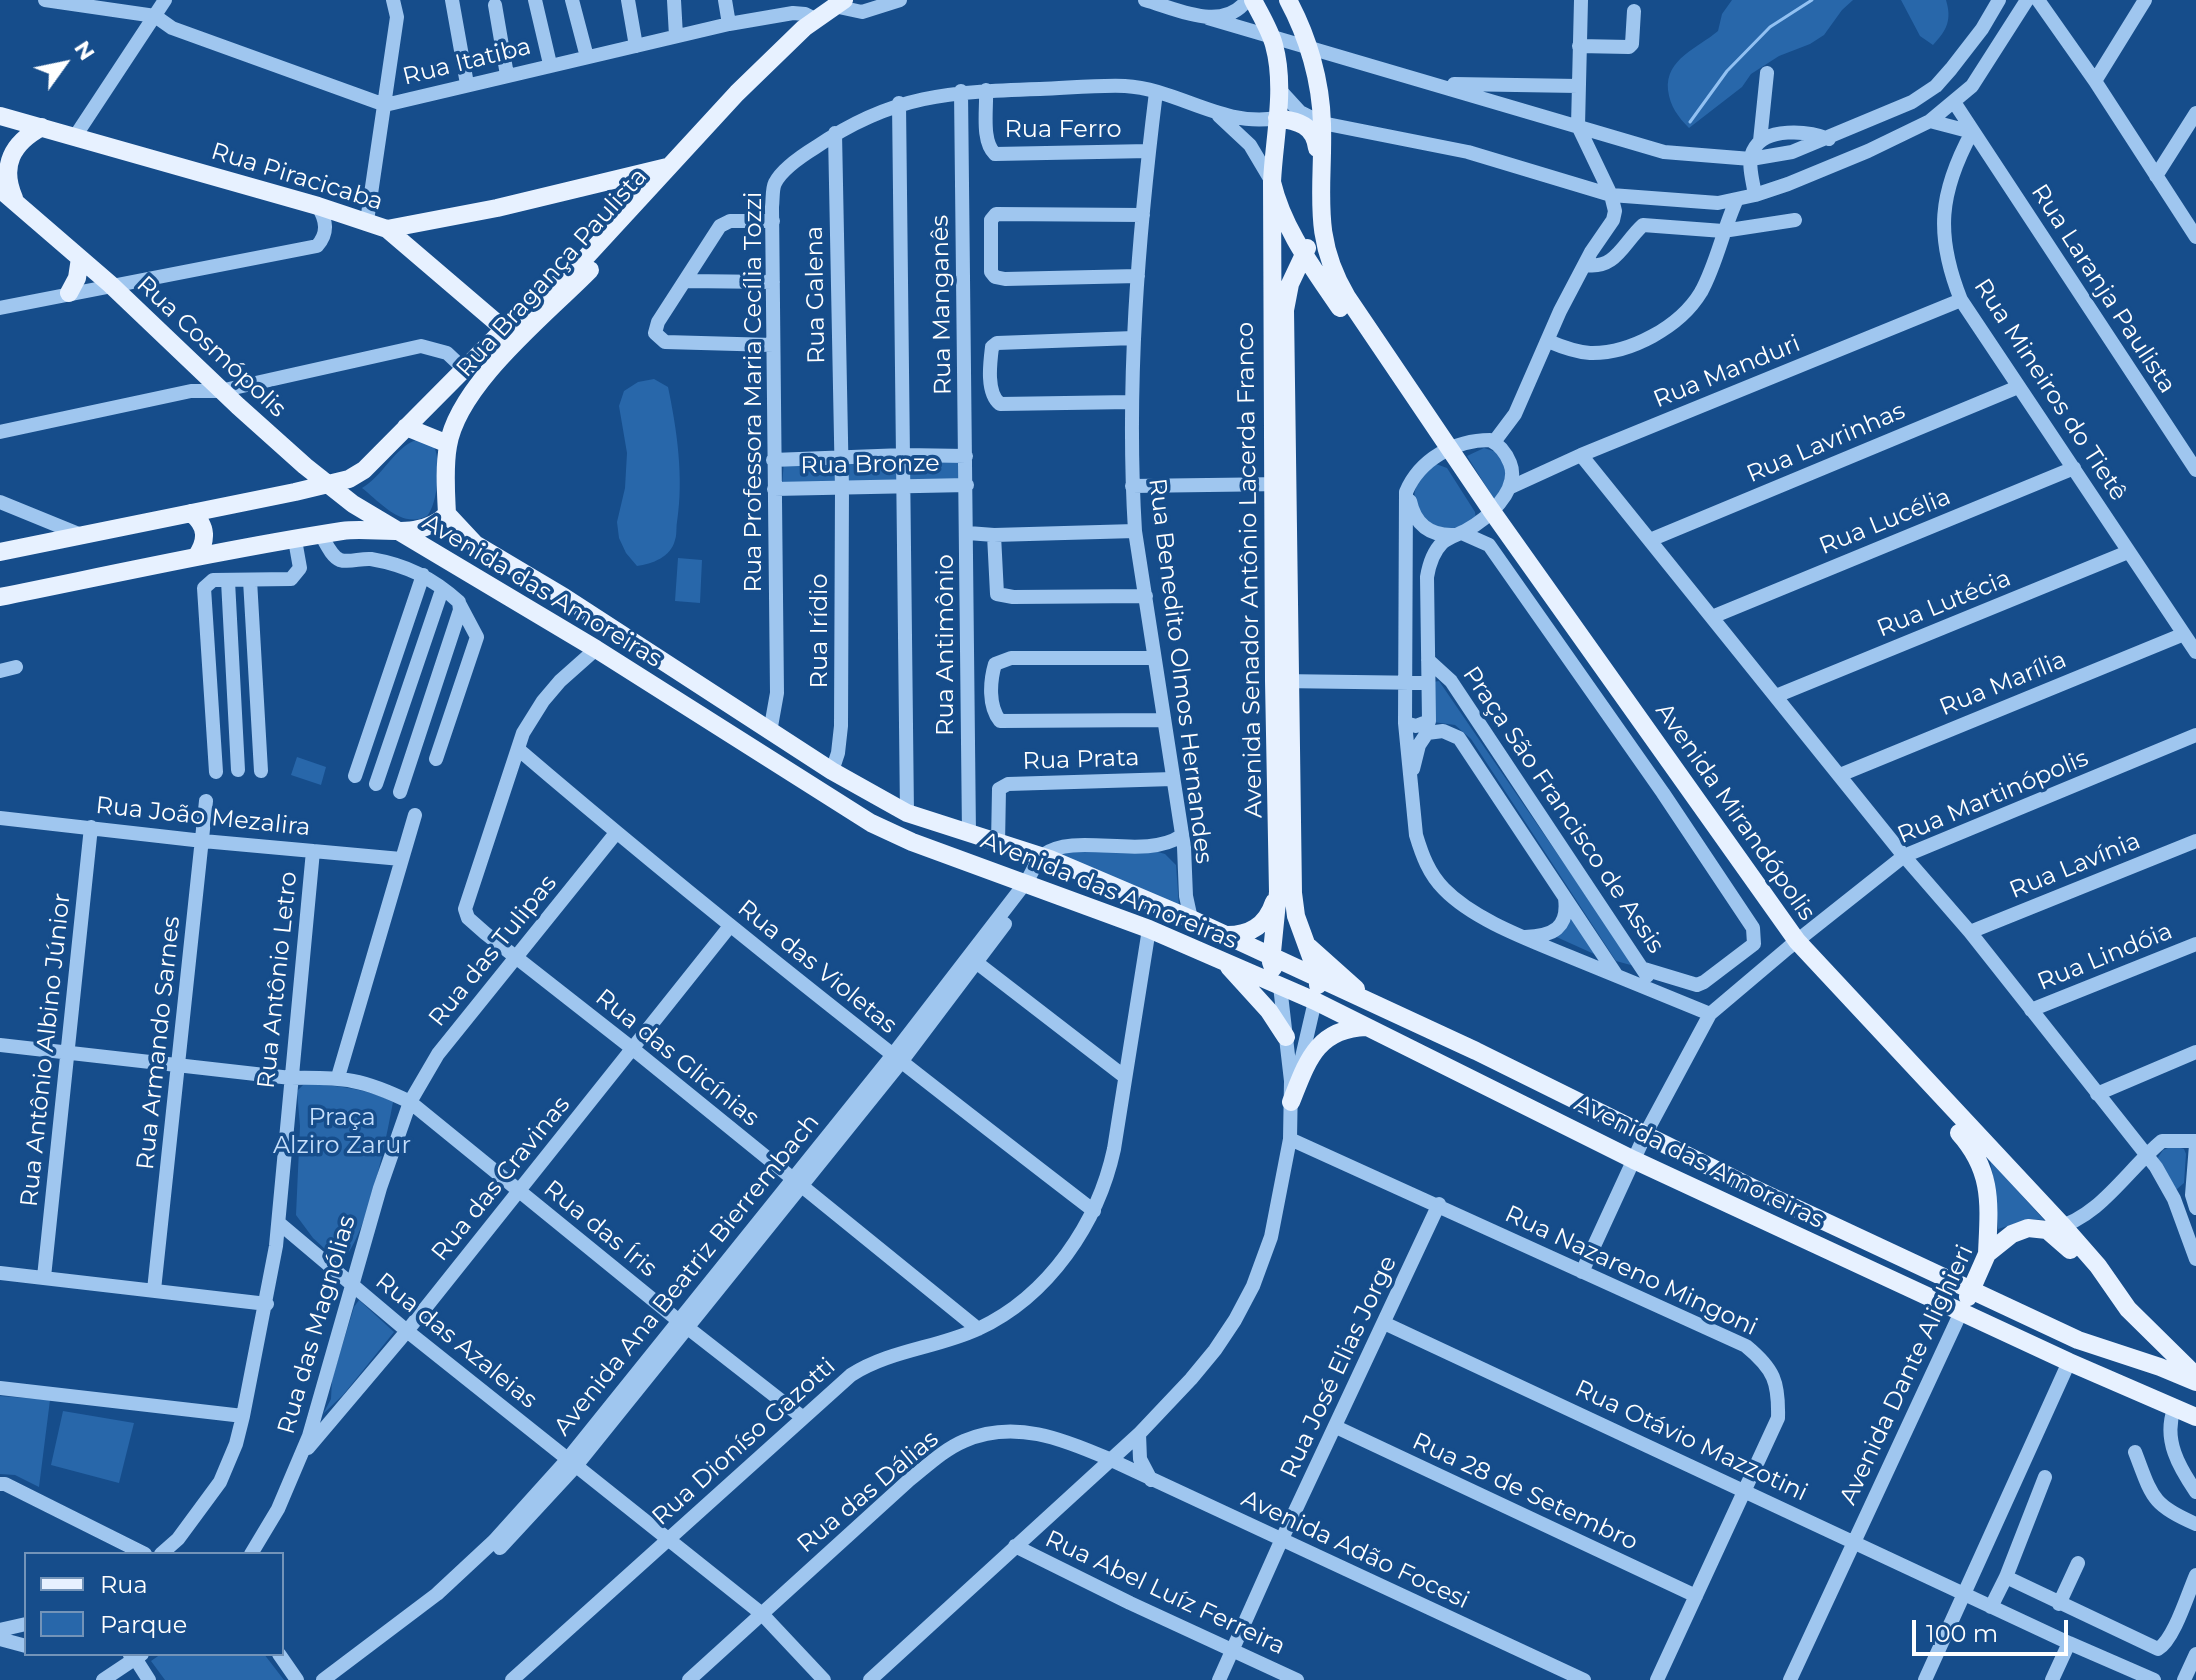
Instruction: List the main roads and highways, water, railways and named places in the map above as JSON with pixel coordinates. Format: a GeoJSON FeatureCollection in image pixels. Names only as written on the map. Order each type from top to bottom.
{"type":"FeatureCollection","features":[{"type":"Feature","properties":{"kind":"main road"},"geometry":{"type":"LineString","coordinates":[[1250,0],[1273,45],[1278,83],[1283,125],[1272,182]]}},
{"type":"Feature","properties":{"kind":"main road"},"geometry":{"type":"LineString","coordinates":[[1277,205],[1303,233],[1307,234],[1318,223],[1320,100],[1308,45],[1288,0]]}},
{"type":"Feature","properties":{"kind":"main road","name":"Rua Bragança Paulista"},"geometry":{"type":"LineString","coordinates":[[504,329],[574,270],[804,20],[839,3]]}},
{"type":"Feature","properties":{"kind":"main road","name":"Rua Piracicaba"},"geometry":{"type":"LineString","coordinates":[[0,116],[318,206],[387,229],[504,329]]}},
{"type":"Feature","properties":{"kind":"main road","name":"Rua Bragança Paulista"},"geometry":{"type":"LineString","coordinates":[[447,514],[448,444],[456,420],[484,377],[630,227],[676,171],[711,120]]}},
{"type":"Feature","properties":{"kind":"main road"},"geometry":{"type":"LineString","coordinates":[[1283,125],[1312,132],[1320,167]]}},
{"type":"Feature","properties":{"kind":"main road"},"geometry":{"type":"LineString","coordinates":[[17,203],[6,183],[5,168],[22,139],[42,127]]}},
{"type":"Feature","properties":{"kind":"main road"},"geometry":{"type":"LineString","coordinates":[[387,229],[497,208],[667,167]]}},
{"type":"Feature","properties":{"kind":"main road"},"geometry":{"type":"LineString","coordinates":[[615,181],[629,190],[635,205],[630,227]]}},
{"type":"Feature","properties":{"kind":"main road","name":"Avenida Mirandópolis"},"geometry":{"type":"LineString","coordinates":[[1272,182],[1277,205],[1304,255],[1445,449]]}},
{"type":"Feature","properties":{"kind":"main road","name":"Avenida Senador Antônio Lacerda Franco"},"geometry":{"type":"LineString","coordinates":[[1271,957],[1278,892],[1282,681],[1281,484],[1272,182]]}},
{"type":"Feature","properties":{"kind":"main road","name":"Rua Cosmópolis"},"geometry":{"type":"LineString","coordinates":[[0,189],[110,284],[220,391],[305,466],[353,504],[396,530]]}},
{"type":"Feature","properties":{"kind":"main road","name":"Avenida Mirandópolis"},"geometry":{"type":"LineString","coordinates":[[1318,223],[1341,287],[1487,514],[1793,944],[1970,1145],[1988,1185],[1987,1254]]}},
{"type":"Feature","properties":{"kind":"main road","name":"Avenida Senador Antônio Lacerda Franco"},"geometry":{"type":"LineString","coordinates":[[1281,484],[1285,310],[1290,284],[1318,223]]}},
{"type":"Feature","properties":{"kind":"main road"},"geometry":{"type":"LineString","coordinates":[[69,293],[77,278],[80,258]]}},
{"type":"Feature","properties":{"kind":"main road"},"geometry":{"type":"LineString","coordinates":[[1290,284],[1319,276]]}},
{"type":"Feature","properties":{"kind":"main road"},"geometry":{"type":"LineString","coordinates":[[0,552],[349,479],[364,470],[504,329]]}},
{"type":"Feature","properties":{"kind":"main road"},"geometry":{"type":"LineString","coordinates":[[406,427],[448,444]]}},
{"type":"Feature","properties":{"kind":"main road"},"geometry":{"type":"LineString","coordinates":[[295,492],[307,481],[305,466]]}},
{"type":"Feature","properties":{"kind":"main road"},"geometry":{"type":"LineString","coordinates":[[191,513],[204,528],[205,537],[196,557]]}},
{"type":"Feature","properties":{"kind":"main road"},"geometry":{"type":"LineString","coordinates":[[396,530],[430,527],[447,514]]}},
{"type":"Feature","properties":{"kind":"main road","name":"Avenida das Amoreiras"},"geometry":{"type":"LineString","coordinates":[[447,514],[475,544],[564,597],[832,771],[907,813],[1046,858],[1191,919],[2078,1340],[2196,1382]]}},
{"type":"Feature","properties":{"kind":"main road","name":"Avenida das Amoreiras"},"geometry":{"type":"LineString","coordinates":[[0,597],[347,530],[396,530],[596,649],[871,823],[912,842],[1149,929],[1315,1001],[1634,1160],[2069,1362],[2196,1417]]}},
{"type":"Feature","properties":{"kind":"main road","name":"Avenida Senador Antônio Lacerda Franco"},"geometry":{"type":"LineString","coordinates":[[1282,681],[1293,893],[1296,916],[1319,979]]}},
{"type":"Feature","properties":{"kind":"main road"},"geometry":{"type":"LineString","coordinates":[[1224,935],[1244,934],[1265,922],[1278,892]]}},
{"type":"Feature","properties":{"kind":"main road","name":"Avenida Mirandópolis"},"geometry":{"type":"LineString","coordinates":[[1793,944],[2055,1228],[2098,1266],[2128,1309],[2187,1357],[2196,1376]]}},
{"type":"Feature","properties":{"kind":"main road"},"geometry":{"type":"LineString","coordinates":[[1307,946],[1374,1004]]}},
{"type":"Feature","properties":{"kind":"main road"},"geometry":{"type":"LineString","coordinates":[[1271,957],[1280,986]]}},
{"type":"Feature","properties":{"kind":"main road"},"geometry":{"type":"LineString","coordinates":[[1224,963],[1262,1003],[1286,1037]]}},
{"type":"Feature","properties":{"kind":"main road"},"geometry":{"type":"LineString","coordinates":[[1315,1001],[1319,979]]}},
{"type":"Feature","properties":{"kind":"main road"},"geometry":{"type":"LineString","coordinates":[[1291,1102],[1314,1051],[1344,1030],[1366,1027]]}},
{"type":"Feature","properties":{"kind":"main road","name":"Avenida Dante Alighieri"},"geometry":{"type":"LineString","coordinates":[[1961,1312],[1987,1254],[2012,1234],[2028,1228],[2055,1228]]}},
{"type":"Feature","properties":{"kind":"waterway"},"geometry":{"type":"LineString","coordinates":[[1690,122],[1727,71],[1770,27],[1812,0]]}},
{"type":"Feature","properties":{"kind":"park label","name":"Praça Alziro Zarur"},"geometry":{"type":"Point","coordinates":[342,1132]}}]}
